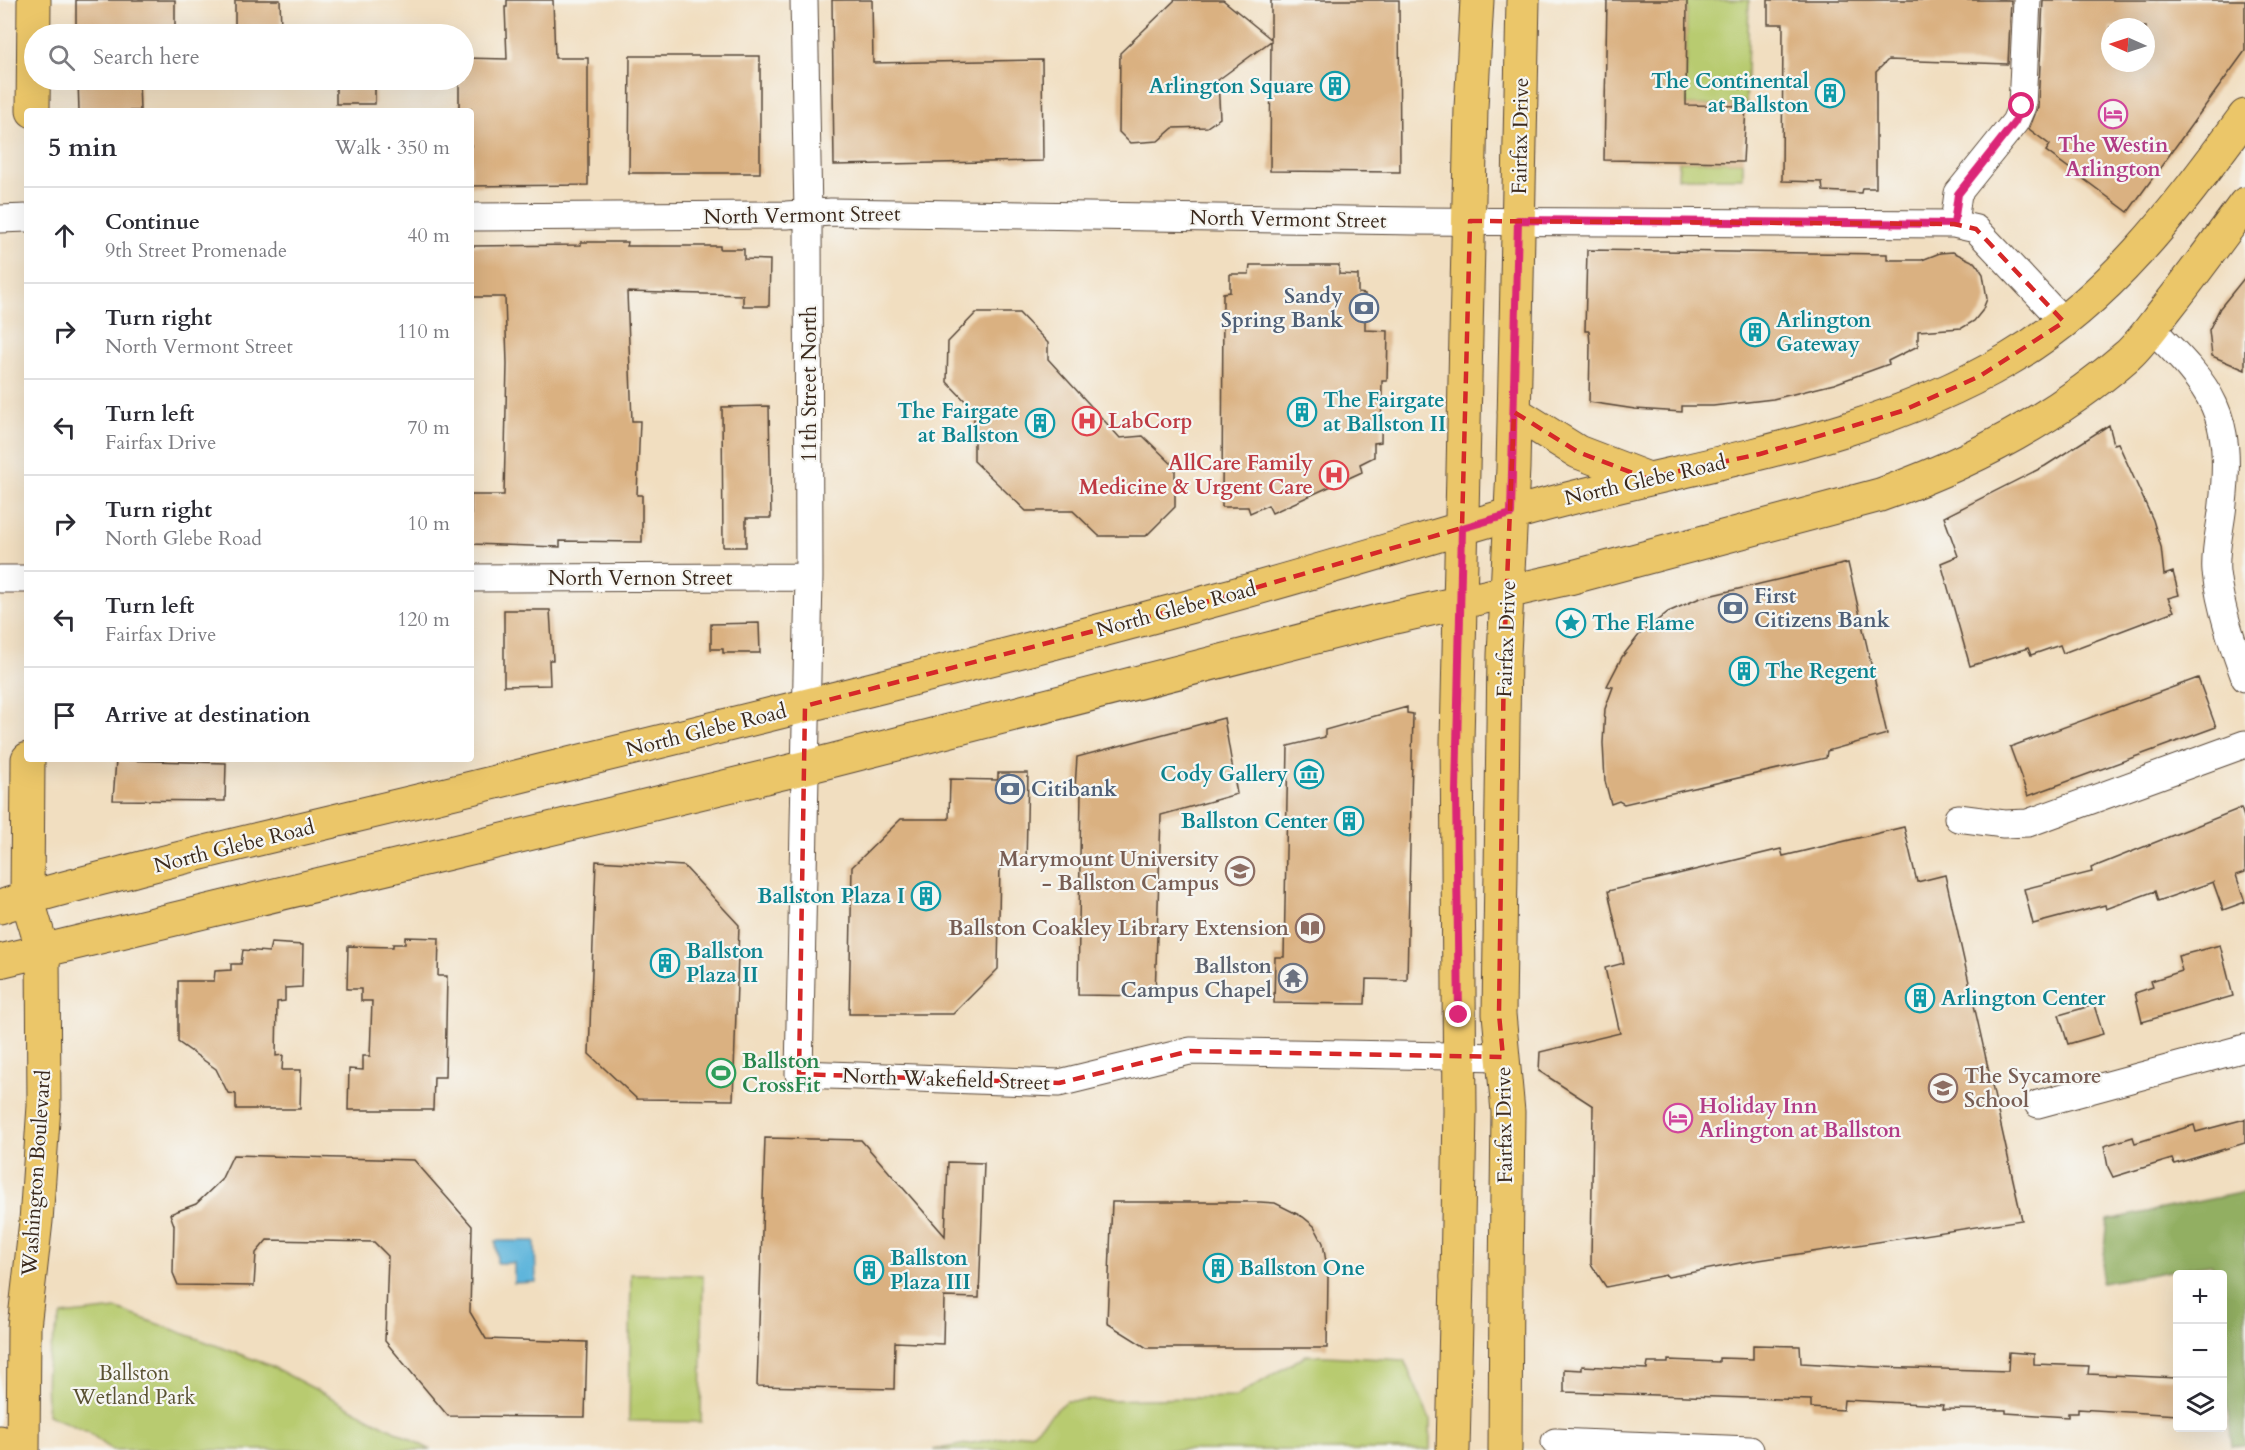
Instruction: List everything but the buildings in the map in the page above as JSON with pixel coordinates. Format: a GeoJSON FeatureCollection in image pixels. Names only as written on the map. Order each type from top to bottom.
{"type":"FeatureCollection","features":[{"type":"Feature","properties":{"kind":"main road"},"geometry":{"type":"LineString","coordinates":[[33,0],[33,24]]}},
{"type":"Feature","properties":{"kind":"main road","name":"Fairfax Drive"},"geometry":{"type":"LineString","coordinates":[[1453,1450],[1460,1056],[1456,781],[1471,108],[1477,0]]}},
{"type":"Feature","properties":{"kind":"main road","name":"Fairfax Drive"},"geometry":{"type":"LineString","coordinates":[[1505,1450],[1508,1112],[1499,1014],[1507,592],[1514,412],[1523,0]]}},
{"type":"Feature","properties":{"kind":"main road"},"geometry":{"type":"LineString","coordinates":[[33,90],[33,108]]}},
{"type":"Feature","properties":{"kind":"main road","name":"North Glebe Road"},"geometry":{"type":"LineString","coordinates":[[13,902],[241,843],[805,706],[1213,600],[1511,514],[1646,478],[1760,454],[1902,411],[1990,370],[2036,343],[2064,322],[2104,287],[2152,237],[2245,116]]}},
{"type":"Feature","properties":{"kind":"main road"},"geometry":{"type":"LineString","coordinates":[[0,961],[803,768],[1382,620],[1507,592],[1844,507],[1928,477],[2019,433],[2066,404],[2128,355],[2245,204]]}},
{"type":"Feature","properties":{"kind":"main road"},"geometry":{"type":"LineString","coordinates":[[1514,412],[1578,452],[1646,478]]}},
{"type":"Feature","properties":{"kind":"main road","name":"Washington Boulevard"},"geometry":{"type":"LineString","coordinates":[[0,955],[13,902],[28,762]]}},
{"type":"Feature","properties":{"kind":"main road","name":"Washington Boulevard"},"geometry":{"type":"LineString","coordinates":[[13,902],[43,951],[44,1106],[36,1221],[24,1327],[23,1450]]}},
{"type":"Feature","properties":{"kind":"main road"},"geometry":{"type":"LineString","coordinates":[[0,1442],[13,1450]]}},
{"type":"Feature","properties":{"kind":"street","name":"11th Street North"},"geometry":{"type":"LineString","coordinates":[[803,768],[809,578],[808,214],[804,0]]}},
{"type":"Feature","properties":{"kind":"street"},"geometry":{"type":"LineString","coordinates":[[1954,224],[1958,194],[2015,122],[2022,106],[2027,0]]}},
{"type":"Feature","properties":{"kind":"street","name":"North Vermont Street"},"geometry":{"type":"LineString","coordinates":[[474,217],[808,214],[1954,224],[1976,229],[2064,322]]}},
{"type":"Feature","properties":{"kind":"street"},"geometry":{"type":"LineString","coordinates":[[0,219],[24,218]]}},
{"type":"Feature","properties":{"kind":"street"},"geometry":{"type":"LineString","coordinates":[[2151,328],[2208,390],[2221,421],[2226,452],[2216,570],[2223,609],[2245,678]]}},
{"type":"Feature","properties":{"kind":"street","name":"North Vernon Street"},"geometry":{"type":"LineString","coordinates":[[474,578],[809,578]]}},
{"type":"Feature","properties":{"kind":"street"},"geometry":{"type":"LineString","coordinates":[[0,579],[24,579]]}},
{"type":"Feature","properties":{"kind":"street"},"geometry":{"type":"LineString","coordinates":[[1959,818],[2004,824],[2028,823],[2245,744]]}},
{"type":"Feature","properties":{"kind":"street","name":"North Wakefield Street"},"geometry":{"type":"LineString","coordinates":[[803,768],[799,1074],[1059,1083],[1190,1051],[1503,1057]]}},
{"type":"Feature","properties":{"kind":"street"},"geometry":{"type":"LineString","coordinates":[[2038,1104],[2245,1048]]}},
{"type":"Feature","properties":{"kind":"street"},"geometry":{"type":"LineString","coordinates":[[1555,1442],[1750,1450]]}},
{"type":"Feature","properties":{"kind":"highlighted area"},"geometry":{"type":"Polygon","coordinates":[[[1470,221],[1954,224],[1976,229],[2064,322],[1980,376],[1902,411],[1760,454],[1646,478],[1578,452],[1514,412],[1504,655],[1499,1014],[1503,1057],[1190,1051],[1059,1083],[799,1074],[805,706],[1213,600],[1462,528],[1470,221]]]}},
{"type":"Feature","properties":{"kind":"green space"},"geometry":{"type":"Polygon","coordinates":[[[1687,0],[1749,0],[1746,106],[1686,105],[1687,0]]]}},
{"type":"Feature","properties":{"kind":"green space"},"geometry":{"type":"Polygon","coordinates":[[[1679,161],[1743,162],[1743,178],[1678,178],[1679,161]]]}},
{"type":"Feature","properties":{"kind":"green space"},"geometry":{"type":"Polygon","coordinates":[[[2245,1192],[2245,1445],[2232,1446],[2227,1405],[2227,1270],[2212,1270],[2211,1264],[2101,1283],[2108,1220],[2245,1192]]]}},
{"type":"Feature","properties":{"kind":"green space"},"geometry":{"type":"Polygon","coordinates":[[[631,1274],[703,1275],[701,1422],[629,1421],[631,1274]]]}},
{"type":"Feature","properties":{"kind":"green space","name":"Ballston Wetland Park"},"geometry":{"type":"Polygon","coordinates":[[[117,1309],[269,1365],[431,1450],[112,1450],[88,1432],[48,1415],[46,1375],[52,1341],[62,1315],[117,1309]]]}},
{"type":"Feature","properties":{"kind":"green space"},"geometry":{"type":"Polygon","coordinates":[[[1306,1355],[1404,1360],[1430,1420],[1430,1450],[933,1450],[1033,1432],[1066,1401],[1236,1397],[1306,1355]]]}},
{"type":"Feature","properties":{"kind":"water"},"geometry":{"type":"Polygon","coordinates":[[[496,1241],[535,1241],[536,1282],[514,1283],[514,1263],[497,1263],[496,1241]]]}},
{"type":"Feature","properties":{"kind":"place","name":"Arlington Square"},"geometry":{"type":"Point","coordinates":[1335,86]}},
{"type":"Feature","properties":{"kind":"place","name":"The Continental at Ballston"},"geometry":{"type":"Point","coordinates":[1830,93]}},
{"type":"Feature","properties":{"kind":"place","name":"The Westin Arlington"},"geometry":{"type":"Point","coordinates":[2113,114]}},
{"type":"Feature","properties":{"kind":"place","name":"Sandy Spring Bank"},"geometry":{"type":"Point","coordinates":[1364,308]}},
{"type":"Feature","properties":{"kind":"place","name":"Arlington Gateway"},"geometry":{"type":"Point","coordinates":[1755,332]}},
{"type":"Feature","properties":{"kind":"place","name":"The Fairgate at Ballston II"},"geometry":{"type":"Point","coordinates":[1302,412]}},
{"type":"Feature","properties":{"kind":"place","name":"LabCorp"},"geometry":{"type":"Point","coordinates":[1087,421]}},
{"type":"Feature","properties":{"kind":"place","name":"The Fairgate at Ballston"},"geometry":{"type":"Point","coordinates":[1040,423]}},
{"type":"Feature","properties":{"kind":"place","name":"AllCare Family Medicine & Urgent Care"},"geometry":{"type":"Point","coordinates":[1334,475]}},
{"type":"Feature","properties":{"kind":"place","name":"First Citizens Bank"},"geometry":{"type":"Point","coordinates":[1733,608]}},
{"type":"Feature","properties":{"kind":"place","name":"The Flame"},"geometry":{"type":"Point","coordinates":[1571,623]}},
{"type":"Feature","properties":{"kind":"place","name":"The Regent"},"geometry":{"type":"Point","coordinates":[1744,671]}},
{"type":"Feature","properties":{"kind":"place","name":"Cody Gallery"},"geometry":{"type":"Point","coordinates":[1309,774]}},
{"type":"Feature","properties":{"kind":"place","name":"Citibank"},"geometry":{"type":"Point","coordinates":[1010,789]}},
{"type":"Feature","properties":{"kind":"place","name":"Ballston Center"},"geometry":{"type":"Point","coordinates":[1349,821]}},
{"type":"Feature","properties":{"kind":"place","name":"Marymount University - Ballston Campus"},"geometry":{"type":"Point","coordinates":[1240,871]}},
{"type":"Feature","properties":{"kind":"place","name":"Ballston Plaza I"},"geometry":{"type":"Point","coordinates":[926,896]}},
{"type":"Feature","properties":{"kind":"place","name":"Ballston Coakley Library Extension"},"geometry":{"type":"Point","coordinates":[1310,928]}},
{"type":"Feature","properties":{"kind":"place","name":"Ballston Plaza II"},"geometry":{"type":"Point","coordinates":[665,963]}},
{"type":"Feature","properties":{"kind":"place","name":"Ballston Campus Chapel"},"geometry":{"type":"Point","coordinates":[1293,978]}},
{"type":"Feature","properties":{"kind":"place","name":"Arlington Center"},"geometry":{"type":"Point","coordinates":[1920,998]}},
{"type":"Feature","properties":{"kind":"place","name":"Ballston CrossFit"},"geometry":{"type":"Point","coordinates":[721,1073]}},
{"type":"Feature","properties":{"kind":"place","name":"The Sycamore School"},"geometry":{"type":"Point","coordinates":[1943,1088]}},
{"type":"Feature","properties":{"kind":"place","name":"Holiday Inn Arlington at Ballston"},"geometry":{"type":"Point","coordinates":[1678,1118]}},
{"type":"Feature","properties":{"kind":"place","name":"Ballston One"},"geometry":{"type":"Point","coordinates":[1218,1268]}},
{"type":"Feature","properties":{"kind":"place","name":"Ballston Plaza III"},"geometry":{"type":"Point","coordinates":[869,1270]}},
{"type":"Feature","properties":{"kind":"route"},"geometry":{"type":"LineString","coordinates":[[1459,1015],[1456,791],[1462,528],[1511,514],[1518,220],[1954,224],[1958,194],[2015,122],[2022,106]]}}]}
